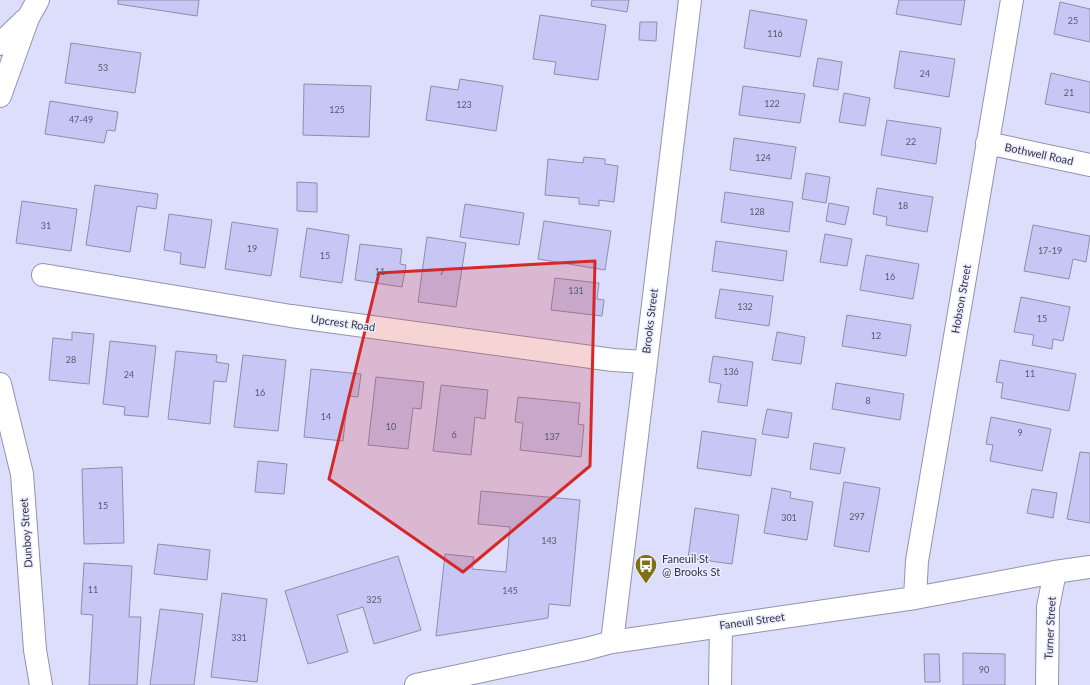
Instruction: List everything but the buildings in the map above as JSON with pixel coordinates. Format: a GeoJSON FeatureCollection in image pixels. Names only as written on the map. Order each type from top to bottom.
{"type":"FeatureCollection","features":[{"type":"Feature","properties":{"kind":"street","name":"Brooks Street"},"geometry":{"type":"LineString","coordinates":[[612,642],[690,0]]}},
{"type":"Feature","properties":{"kind":"street","name":"Hobson Street"},"geometry":{"type":"LineString","coordinates":[[916,598],[917,561],[1012,0]]}},
{"type":"Feature","properties":{"kind":"street"},"geometry":{"type":"LineString","coordinates":[[0,44],[33,9]]}},
{"type":"Feature","properties":{"kind":"street"},"geometry":{"type":"LineString","coordinates":[[0,96],[33,9]]}},
{"type":"Feature","properties":{"kind":"street","name":"Bothwell Road"},"geometry":{"type":"LineString","coordinates":[[987,143],[1090,165]]}},
{"type":"Feature","properties":{"kind":"street","name":"Upcrest Road"},"geometry":{"type":"LineString","coordinates":[[43,275],[291,316],[605,359],[645,362]]}},
{"type":"Feature","properties":{"kind":"street","name":"Dunboy Street"},"geometry":{"type":"LineString","coordinates":[[0,384],[22,474],[35,650],[41,685]]}},
{"type":"Feature","properties":{"kind":"street","name":"Faneuil Street"},"geometry":{"type":"LineString","coordinates":[[416,685],[456,681],[586,650],[612,642],[916,598],[1055,572],[1090,567]]}},
{"type":"Feature","properties":{"kind":"street","name":"Turner Street"},"geometry":{"type":"LineString","coordinates":[[1047,685],[1048,607],[1055,572]]}},
{"type":"Feature","properties":{"kind":"street"},"geometry":{"type":"LineString","coordinates":[[720,685],[721,626]]}},
{"type":"Feature","properties":{"kind":"highlighted area"},"geometry":{"type":"Polygon","coordinates":[[[595,261],[590,466],[463,572],[329,479],[379,273],[595,261]]]}},
{"type":"Feature","properties":{"kind":"place","name":"Faneuil St @ Brooks St"},"geometry":{"type":"Point","coordinates":[646,584]}}]}
